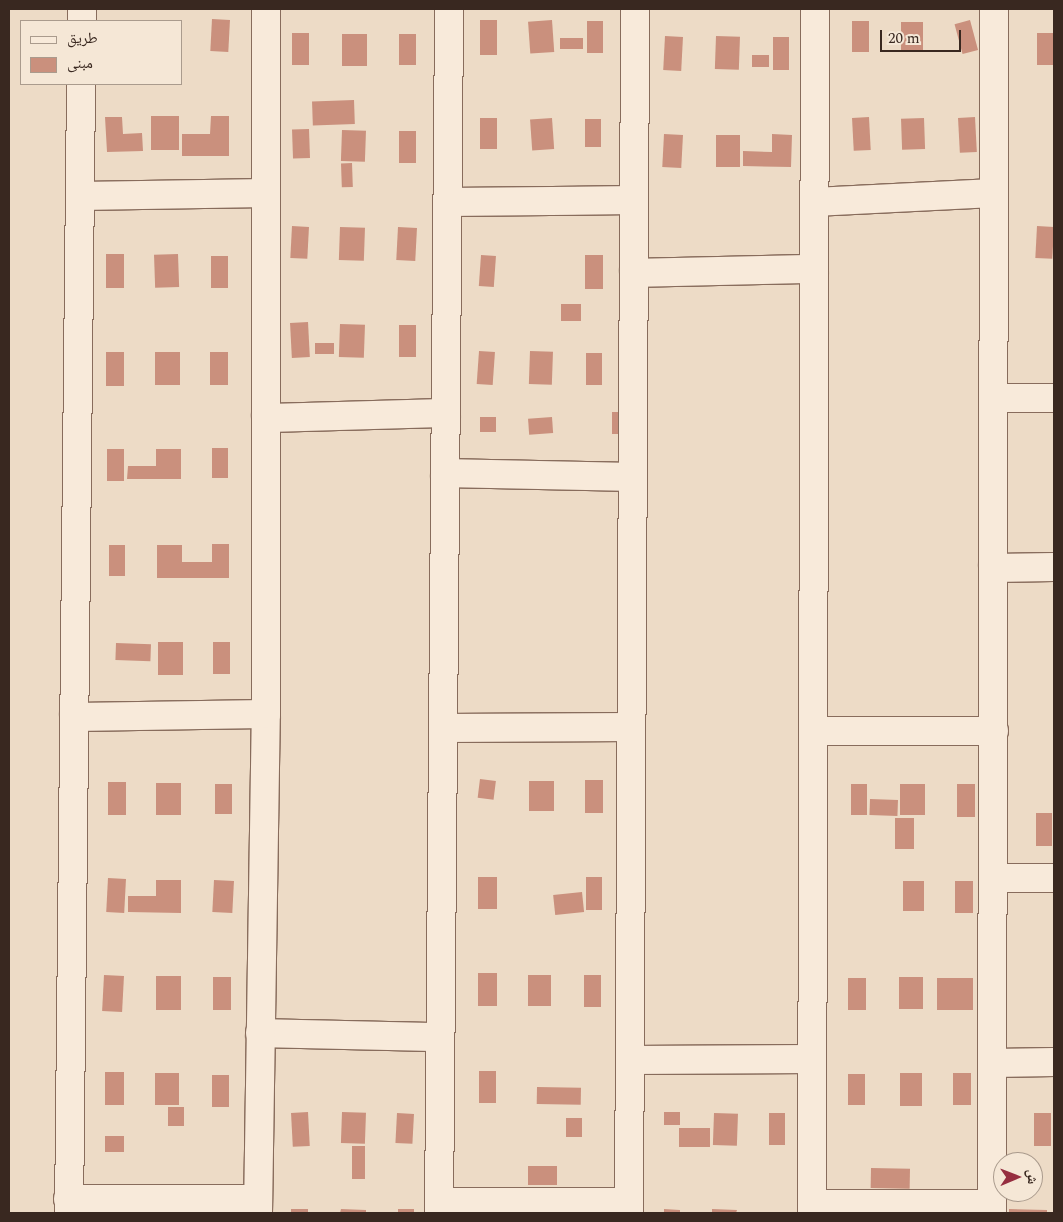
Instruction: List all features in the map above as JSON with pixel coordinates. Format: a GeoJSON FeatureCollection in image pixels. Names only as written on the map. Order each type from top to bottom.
{"type":"FeatureCollection","features":[{"type":"Feature","properties":{"kind":"street"},"geometry":{"type":"LineString","coordinates":[[81,85],[68,1206],[258,1206],[266,714],[266,9]]}},
{"type":"Feature","properties":{"kind":"street"},"geometry":{"type":"LineString","coordinates":[[449,9],[439,1208],[629,1208],[635,9]]}},
{"type":"Feature","properties":{"kind":"street"},"geometry":{"type":"LineString","coordinates":[[815,9],[812,1208],[992,1209],[994,9]]}},
{"type":"Feature","properties":{"kind":"street"},"geometry":{"type":"LineString","coordinates":[[80,196],[266,193]]}},
{"type":"Feature","properties":{"kind":"street"},"geometry":{"type":"LineString","coordinates":[[814,202],[994,193]]}},
{"type":"Feature","properties":{"kind":"street"},"geometry":{"type":"LineString","coordinates":[[447,202],[634,200]]}},
{"type":"Feature","properties":{"kind":"street"},"geometry":{"type":"LineString","coordinates":[[634,273],[814,269]]}},
{"type":"Feature","properties":{"kind":"street"},"geometry":{"type":"LineString","coordinates":[[994,398],[1054,398]]}},
{"type":"Feature","properties":{"kind":"street"},"geometry":{"type":"LineString","coordinates":[[266,418],[446,413]]}},
{"type":"Feature","properties":{"kind":"street"},"geometry":{"type":"LineString","coordinates":[[445,473],[632,477]]}},
{"type":"Feature","properties":{"kind":"street"},"geometry":{"type":"LineString","coordinates":[[993,568],[1054,567]]}},
{"type":"Feature","properties":{"kind":"street"},"geometry":{"type":"LineString","coordinates":[[74,717],[266,714]]}},
{"type":"Feature","properties":{"kind":"street"},"geometry":{"type":"LineString","coordinates":[[443,728],[632,727]]}},
{"type":"Feature","properties":{"kind":"street"},"geometry":{"type":"LineString","coordinates":[[813,731],[994,731]]}},
{"type":"Feature","properties":{"kind":"street"},"geometry":{"type":"LineString","coordinates":[[994,878],[1054,878]]}},
{"type":"Feature","properties":{"kind":"street"},"geometry":{"type":"LineString","coordinates":[[260,1033],[440,1037]]}},
{"type":"Feature","properties":{"kind":"street"},"geometry":{"type":"LineString","coordinates":[[630,1060],[812,1059]]}},
{"type":"Feature","properties":{"kind":"street"},"geometry":{"type":"LineString","coordinates":[[993,1063],[1054,1062]]}},
{"type":"Feature","properties":{"kind":"building"},"geometry":{"type":"Polygon","coordinates":[[[212,19],[230,20],[228,52],[210,51],[212,19]]]}},
{"type":"Feature","properties":{"kind":"building"},"geometry":{"type":"Polygon","coordinates":[[[480,20],[497,20],[497,55],[480,55],[480,20]]]}},
{"type":"Feature","properties":{"kind":"building"},"geometry":{"type":"Polygon","coordinates":[[[552,20],[554,52],[530,54],[528,22],[552,20]]]}},
{"type":"Feature","properties":{"kind":"building"},"geometry":{"type":"Polygon","coordinates":[[[970,20],[978,50],[963,54],[955,24],[970,20]]]}},
{"type":"Feature","properties":{"kind":"building"},"geometry":{"type":"Polygon","coordinates":[[[587,21],[603,21],[603,53],[587,53],[587,21]]]}},
{"type":"Feature","properties":{"kind":"building"},"geometry":{"type":"Polygon","coordinates":[[[852,21],[869,21],[869,52],[852,52],[852,21]]]}},
{"type":"Feature","properties":{"kind":"building"},"geometry":{"type":"Polygon","coordinates":[[[901,22],[923,22],[923,52],[901,52],[901,22]]]}},
{"type":"Feature","properties":{"kind":"building"},"geometry":{"type":"Polygon","coordinates":[[[292,33],[309,33],[309,65],[292,65],[292,33]]]}},
{"type":"Feature","properties":{"kind":"building"},"geometry":{"type":"Polygon","coordinates":[[[1037,33],[1054,33],[1054,65],[1037,65],[1037,33]]]}},
{"type":"Feature","properties":{"kind":"building"},"geometry":{"type":"Polygon","coordinates":[[[342,34],[367,34],[367,66],[342,66],[342,34]]]}},
{"type":"Feature","properties":{"kind":"building"},"geometry":{"type":"Polygon","coordinates":[[[399,34],[416,34],[416,65],[399,65],[399,34]]]}},
{"type":"Feature","properties":{"kind":"building"},"geometry":{"type":"Polygon","coordinates":[[[665,36],[683,37],[681,71],[663,70],[665,36]]]}},
{"type":"Feature","properties":{"kind":"building"},"geometry":{"type":"Polygon","coordinates":[[[716,36],[740,37],[739,70],[715,69],[716,36]]]}},
{"type":"Feature","properties":{"kind":"building"},"geometry":{"type":"Polygon","coordinates":[[[773,37],[789,37],[789,70],[773,70],[773,37]]]}},
{"type":"Feature","properties":{"kind":"building"},"geometry":{"type":"Polygon","coordinates":[[[560,38],[583,38],[583,49],[560,49],[560,38]]]}},
{"type":"Feature","properties":{"kind":"building"},"geometry":{"type":"Polygon","coordinates":[[[752,55],[769,55],[769,67],[752,67],[752,55]]]}},
{"type":"Feature","properties":{"kind":"building"},"geometry":{"type":"Polygon","coordinates":[[[354,100],[355,124],[313,125],[312,101],[354,100]]]}},
{"type":"Feature","properties":{"kind":"building"},"geometry":{"type":"Polygon","coordinates":[[[151,116],[179,116],[179,150],[151,150],[151,116]]]}},
{"type":"Feature","properties":{"kind":"building"},"geometry":{"type":"Polygon","coordinates":[[[211,116],[229,116],[229,156],[182,156],[182,134],[210,134],[211,116]]]}},
{"type":"Feature","properties":{"kind":"building"},"geometry":{"type":"Polygon","coordinates":[[[105,117],[122,117],[123,134],[142,133],[143,151],[107,152],[105,117]]]}},
{"type":"Feature","properties":{"kind":"building"},"geometry":{"type":"Polygon","coordinates":[[[869,117],[871,150],[854,151],[852,118],[869,117]]]}},
{"type":"Feature","properties":{"kind":"building"},"geometry":{"type":"Polygon","coordinates":[[[975,117],[977,152],[960,153],[958,118],[975,117]]]}},
{"type":"Feature","properties":{"kind":"building"},"geometry":{"type":"Polygon","coordinates":[[[480,118],[497,118],[497,149],[480,149],[480,118]]]}},
{"type":"Feature","properties":{"kind":"building"},"geometry":{"type":"Polygon","coordinates":[[[552,118],[554,149],[532,150],[530,120],[552,118]]]}},
{"type":"Feature","properties":{"kind":"building"},"geometry":{"type":"Polygon","coordinates":[[[924,118],[925,149],[902,150],[901,119],[924,118]]]}},
{"type":"Feature","properties":{"kind":"building"},"geometry":{"type":"Polygon","coordinates":[[[585,119],[601,119],[601,147],[585,147],[585,119]]]}},
{"type":"Feature","properties":{"kind":"building"},"geometry":{"type":"Polygon","coordinates":[[[309,129],[310,158],[293,159],[292,130],[309,129]]]}},
{"type":"Feature","properties":{"kind":"building"},"geometry":{"type":"Polygon","coordinates":[[[342,130],[366,131],[365,162],[341,161],[342,130]]]}},
{"type":"Feature","properties":{"kind":"building"},"geometry":{"type":"Polygon","coordinates":[[[399,131],[416,131],[416,163],[399,163],[399,131]]]}},
{"type":"Feature","properties":{"kind":"building"},"geometry":{"type":"Polygon","coordinates":[[[664,134],[683,135],[681,168],[662,167],[664,134]]]}},
{"type":"Feature","properties":{"kind":"building"},"geometry":{"type":"Polygon","coordinates":[[[772,134],[792,135],[791,167],[743,166],[743,151],[772,152],[772,134]]]}},
{"type":"Feature","properties":{"kind":"building"},"geometry":{"type":"Polygon","coordinates":[[[716,135],[740,135],[740,167],[716,167],[716,135]]]}},
{"type":"Feature","properties":{"kind":"building"},"geometry":{"type":"Polygon","coordinates":[[[341,163],[352,163],[353,187],[342,187],[341,163]]]}},
{"type":"Feature","properties":{"kind":"building"},"geometry":{"type":"Polygon","coordinates":[[[292,226],[309,227],[307,259],[290,258],[292,226]]]}},
{"type":"Feature","properties":{"kind":"building"},"geometry":{"type":"Polygon","coordinates":[[[1037,226],[1054,227],[1052,259],[1035,258],[1037,226]]]}},
{"type":"Feature","properties":{"kind":"building"},"geometry":{"type":"Polygon","coordinates":[[[340,227],[365,228],[364,261],[339,260],[340,227]]]}},
{"type":"Feature","properties":{"kind":"building"},"geometry":{"type":"Polygon","coordinates":[[[398,227],[417,228],[415,261],[396,260],[398,227]]]}},
{"type":"Feature","properties":{"kind":"building"},"geometry":{"type":"Polygon","coordinates":[[[106,254],[124,254],[124,288],[106,288],[106,254]]]}},
{"type":"Feature","properties":{"kind":"building"},"geometry":{"type":"Polygon","coordinates":[[[178,254],[179,287],[155,288],[154,255],[178,254]]]}},
{"type":"Feature","properties":{"kind":"building"},"geometry":{"type":"Polygon","coordinates":[[[481,255],[496,256],[494,287],[479,286],[481,255]]]}},
{"type":"Feature","properties":{"kind":"building"},"geometry":{"type":"Polygon","coordinates":[[[585,255],[603,255],[603,289],[585,289],[585,255]]]}},
{"type":"Feature","properties":{"kind":"building"},"geometry":{"type":"Polygon","coordinates":[[[211,256],[228,256],[228,288],[211,288],[211,256]]]}},
{"type":"Feature","properties":{"kind":"building"},"geometry":{"type":"Polygon","coordinates":[[[561,304],[581,304],[581,321],[561,321],[561,304]]]}},
{"type":"Feature","properties":{"kind":"building"},"geometry":{"type":"Polygon","coordinates":[[[308,322],[310,357],[292,358],[290,323],[308,322]]]}},
{"type":"Feature","properties":{"kind":"building"},"geometry":{"type":"Polygon","coordinates":[[[340,324],[365,325],[364,358],[339,357],[340,324]]]}},
{"type":"Feature","properties":{"kind":"building"},"geometry":{"type":"Polygon","coordinates":[[[399,325],[416,325],[416,357],[399,357],[399,325]]]}},
{"type":"Feature","properties":{"kind":"building"},"geometry":{"type":"Polygon","coordinates":[[[315,343],[334,343],[334,354],[315,354],[315,343]]]}},
{"type":"Feature","properties":{"kind":"building"},"geometry":{"type":"Polygon","coordinates":[[[479,351],[495,352],[493,385],[477,384],[479,351]]]}},
{"type":"Feature","properties":{"kind":"building"},"geometry":{"type":"Polygon","coordinates":[[[530,351],[553,352],[552,385],[529,384],[530,351]]]}},
{"type":"Feature","properties":{"kind":"building"},"geometry":{"type":"Polygon","coordinates":[[[106,352],[124,352],[124,386],[106,386],[106,352]]]}},
{"type":"Feature","properties":{"kind":"building"},"geometry":{"type":"Polygon","coordinates":[[[155,352],[180,352],[180,385],[155,385],[155,352]]]}},
{"type":"Feature","properties":{"kind":"building"},"geometry":{"type":"Polygon","coordinates":[[[210,352],[228,352],[228,385],[210,385],[210,352]]]}},
{"type":"Feature","properties":{"kind":"building"},"geometry":{"type":"Polygon","coordinates":[[[586,353],[602,353],[602,385],[586,385],[586,353]]]}},
{"type":"Feature","properties":{"kind":"building"},"geometry":{"type":"Polygon","coordinates":[[[612,412],[626,412],[626,434],[612,434],[612,412]]]}},
{"type":"Feature","properties":{"kind":"building"},"geometry":{"type":"Polygon","coordinates":[[[480,417],[496,417],[496,432],[480,432],[480,417]]]}},
{"type":"Feature","properties":{"kind":"building"},"geometry":{"type":"Polygon","coordinates":[[[552,417],[553,433],[529,435],[528,419],[552,417]]]}},
{"type":"Feature","properties":{"kind":"building"},"geometry":{"type":"Polygon","coordinates":[[[212,448],[228,448],[228,478],[212,478],[212,448]]]}},
{"type":"Feature","properties":{"kind":"building"},"geometry":{"type":"Polygon","coordinates":[[[107,449],[124,449],[124,481],[107,481],[107,449]]]}},
{"type":"Feature","properties":{"kind":"building"},"geometry":{"type":"Polygon","coordinates":[[[156,449],[181,449],[181,479],[127,479],[128,466],[156,466],[156,449]]]}},
{"type":"Feature","properties":{"kind":"building"},"geometry":{"type":"Polygon","coordinates":[[[212,544],[229,544],[229,578],[157,578],[157,545],[182,545],[182,562],[212,562],[212,544]]]}},
{"type":"Feature","properties":{"kind":"building"},"geometry":{"type":"Polygon","coordinates":[[[109,545],[125,545],[125,576],[109,576],[109,545]]]}},
{"type":"Feature","properties":{"kind":"building"},"geometry":{"type":"Polygon","coordinates":[[[158,642],[183,642],[183,675],[158,675],[158,642]]]}},
{"type":"Feature","properties":{"kind":"building"},"geometry":{"type":"Polygon","coordinates":[[[213,642],[230,642],[230,674],[213,674],[213,642]]]}},
{"type":"Feature","properties":{"kind":"building"},"geometry":{"type":"Polygon","coordinates":[[[116,643],[151,644],[150,661],[115,660],[116,643]]]}},
{"type":"Feature","properties":{"kind":"building"},"geometry":{"type":"Polygon","coordinates":[[[480,779],[496,781],[494,800],[478,798],[480,779]]]}},
{"type":"Feature","properties":{"kind":"building"},"geometry":{"type":"Polygon","coordinates":[[[585,780],[603,780],[603,813],[585,813],[585,780]]]}},
{"type":"Feature","properties":{"kind":"building"},"geometry":{"type":"Polygon","coordinates":[[[529,781],[554,781],[554,811],[529,811],[529,781]]]}},
{"type":"Feature","properties":{"kind":"building"},"geometry":{"type":"Polygon","coordinates":[[[108,782],[126,782],[126,815],[108,815],[108,782]]]}},
{"type":"Feature","properties":{"kind":"building"},"geometry":{"type":"Polygon","coordinates":[[[156,783],[181,783],[181,815],[156,815],[156,783]]]}},
{"type":"Feature","properties":{"kind":"building"},"geometry":{"type":"Polygon","coordinates":[[[215,784],[232,784],[232,814],[215,814],[215,784]]]}},
{"type":"Feature","properties":{"kind":"building"},"geometry":{"type":"Polygon","coordinates":[[[851,784],[867,784],[867,815],[851,815],[851,784]]]}},
{"type":"Feature","properties":{"kind":"building"},"geometry":{"type":"Polygon","coordinates":[[[900,784],[925,784],[925,815],[900,815],[900,784]]]}},
{"type":"Feature","properties":{"kind":"building"},"geometry":{"type":"Polygon","coordinates":[[[957,784],[975,784],[975,817],[957,817],[957,784]]]}},
{"type":"Feature","properties":{"kind":"building"},"geometry":{"type":"Polygon","coordinates":[[[870,799],[898,800],[897,816],[869,815],[870,799]]]}},
{"type":"Feature","properties":{"kind":"building"},"geometry":{"type":"Polygon","coordinates":[[[1036,813],[1052,813],[1052,846],[1036,846],[1036,813]]]}},
{"type":"Feature","properties":{"kind":"building"},"geometry":{"type":"Polygon","coordinates":[[[895,818],[914,818],[914,849],[895,849],[895,818]]]}},
{"type":"Feature","properties":{"kind":"building"},"geometry":{"type":"Polygon","coordinates":[[[478,877],[497,877],[497,909],[478,909],[478,877]]]}},
{"type":"Feature","properties":{"kind":"building"},"geometry":{"type":"Polygon","coordinates":[[[586,877],[602,877],[602,910],[586,910],[586,877]]]}},
{"type":"Feature","properties":{"kind":"building"},"geometry":{"type":"Polygon","coordinates":[[[108,878],[126,879],[124,913],[106,912],[108,878]]]}},
{"type":"Feature","properties":{"kind":"building"},"geometry":{"type":"Polygon","coordinates":[[[156,880],[181,880],[181,913],[128,912],[128,896],[156,896],[156,880]]]}},
{"type":"Feature","properties":{"kind":"building"},"geometry":{"type":"Polygon","coordinates":[[[214,880],[234,881],[232,913],[212,912],[214,880]]]}},
{"type":"Feature","properties":{"kind":"building"},"geometry":{"type":"Polygon","coordinates":[[[903,881],[924,881],[924,911],[903,911],[903,881]]]}},
{"type":"Feature","properties":{"kind":"building"},"geometry":{"type":"Polygon","coordinates":[[[955,881],[973,881],[973,913],[955,913],[955,881]]]}},
{"type":"Feature","properties":{"kind":"building"},"geometry":{"type":"Polygon","coordinates":[[[582,892],[584,912],[555,915],[553,895],[582,892]]]}},
{"type":"Feature","properties":{"kind":"building"},"geometry":{"type":"Polygon","coordinates":[[[478,973],[497,973],[497,1006],[478,1006],[478,973]]]}},
{"type":"Feature","properties":{"kind":"building"},"geometry":{"type":"Polygon","coordinates":[[[104,975],[124,976],[122,1012],[102,1011],[104,975]]]}},
{"type":"Feature","properties":{"kind":"building"},"geometry":{"type":"Polygon","coordinates":[[[528,975],[551,975],[551,1006],[528,1006],[528,975]]]}},
{"type":"Feature","properties":{"kind":"building"},"geometry":{"type":"Polygon","coordinates":[[[584,975],[601,975],[601,1007],[584,1007],[584,975]]]}},
{"type":"Feature","properties":{"kind":"building"},"geometry":{"type":"Polygon","coordinates":[[[156,976],[181,976],[181,1010],[156,1010],[156,976]]]}},
{"type":"Feature","properties":{"kind":"building"},"geometry":{"type":"Polygon","coordinates":[[[213,977],[231,977],[231,1010],[213,1010],[213,977]]]}},
{"type":"Feature","properties":{"kind":"building"},"geometry":{"type":"Polygon","coordinates":[[[899,977],[923,977],[923,1009],[899,1009],[899,977]]]}},
{"type":"Feature","properties":{"kind":"building"},"geometry":{"type":"Polygon","coordinates":[[[848,978],[866,978],[866,1010],[848,1010],[848,978]]]}},
{"type":"Feature","properties":{"kind":"building"},"geometry":{"type":"Polygon","coordinates":[[[937,978],[973,978],[973,1010],[937,1010],[937,978]]]}},
{"type":"Feature","properties":{"kind":"building"},"geometry":{"type":"Polygon","coordinates":[[[479,1071],[496,1071],[496,1103],[479,1103],[479,1071]]]}},
{"type":"Feature","properties":{"kind":"building"},"geometry":{"type":"Polygon","coordinates":[[[105,1072],[124,1072],[124,1105],[105,1105],[105,1072]]]}},
{"type":"Feature","properties":{"kind":"building"},"geometry":{"type":"Polygon","coordinates":[[[155,1073],[179,1073],[179,1105],[155,1105],[155,1073]]]}},
{"type":"Feature","properties":{"kind":"building"},"geometry":{"type":"Polygon","coordinates":[[[900,1073],[922,1073],[922,1106],[900,1106],[900,1073]]]}},
{"type":"Feature","properties":{"kind":"building"},"geometry":{"type":"Polygon","coordinates":[[[953,1073],[971,1073],[971,1105],[953,1105],[953,1073]]]}},
{"type":"Feature","properties":{"kind":"building"},"geometry":{"type":"Polygon","coordinates":[[[848,1074],[865,1074],[865,1105],[848,1105],[848,1074]]]}},
{"type":"Feature","properties":{"kind":"building"},"geometry":{"type":"Polygon","coordinates":[[[212,1075],[229,1075],[229,1107],[212,1107],[212,1075]]]}},
{"type":"Feature","properties":{"kind":"building"},"geometry":{"type":"Polygon","coordinates":[[[537,1087],[581,1088],[581,1105],[537,1104],[537,1087]]]}},
{"type":"Feature","properties":{"kind":"building"},"geometry":{"type":"Polygon","coordinates":[[[168,1107],[184,1107],[184,1126],[168,1126],[168,1107]]]}},
{"type":"Feature","properties":{"kind":"building"},"geometry":{"type":"Polygon","coordinates":[[[308,1112],[310,1146],[293,1147],[291,1113],[308,1112]]]}},
{"type":"Feature","properties":{"kind":"building"},"geometry":{"type":"Polygon","coordinates":[[[342,1112],[366,1113],[365,1144],[341,1143],[342,1112]]]}},
{"type":"Feature","properties":{"kind":"building"},"geometry":{"type":"Polygon","coordinates":[[[664,1112],[680,1112],[680,1125],[664,1125],[664,1112]]]}},
{"type":"Feature","properties":{"kind":"building"},"geometry":{"type":"Polygon","coordinates":[[[397,1113],[414,1114],[412,1144],[395,1143],[397,1113]]]}},
{"type":"Feature","properties":{"kind":"building"},"geometry":{"type":"Polygon","coordinates":[[[714,1113],[738,1114],[737,1146],[713,1145],[714,1113]]]}},
{"type":"Feature","properties":{"kind":"building"},"geometry":{"type":"Polygon","coordinates":[[[769,1113],[785,1113],[785,1145],[769,1145],[769,1113]]]}},
{"type":"Feature","properties":{"kind":"building"},"geometry":{"type":"Polygon","coordinates":[[[1034,1113],[1051,1113],[1051,1146],[1034,1146],[1034,1113]]]}},
{"type":"Feature","properties":{"kind":"building"},"geometry":{"type":"Polygon","coordinates":[[[566,1118],[582,1118],[582,1137],[566,1137],[566,1118]]]}},
{"type":"Feature","properties":{"kind":"building"},"geometry":{"type":"Polygon","coordinates":[[[679,1128],[710,1128],[710,1147],[679,1147],[679,1128]]]}},
{"type":"Feature","properties":{"kind":"building"},"geometry":{"type":"Polygon","coordinates":[[[105,1136],[124,1136],[124,1152],[105,1152],[105,1136]]]}},
{"type":"Feature","properties":{"kind":"building"},"geometry":{"type":"Polygon","coordinates":[[[352,1146],[365,1146],[365,1179],[352,1179],[352,1146]]]}},
{"type":"Feature","properties":{"kind":"building"},"geometry":{"type":"Polygon","coordinates":[[[528,1166],[557,1166],[557,1185],[528,1185],[528,1166]]]}},
{"type":"Feature","properties":{"kind":"building"},"geometry":{"type":"Polygon","coordinates":[[[871,1168],[910,1169],[910,1189],[871,1188],[871,1168]]]}},
{"type":"Feature","properties":{"kind":"building"},"geometry":{"type":"Polygon","coordinates":[[[291,1209],[308,1209],[308,1213],[291,1213],[291,1209]]]}},
{"type":"Feature","properties":{"kind":"building"},"geometry":{"type":"Polygon","coordinates":[[[341,1209],[366,1210],[366,1213],[340,1213],[341,1209]]]}},
{"type":"Feature","properties":{"kind":"building"},"geometry":{"type":"Polygon","coordinates":[[[398,1209],[414,1209],[414,1213],[398,1213],[398,1209]]]}},
{"type":"Feature","properties":{"kind":"building"},"geometry":{"type":"Polygon","coordinates":[[[664,1209],[680,1210],[680,1213],[664,1213],[664,1209]]]}},
{"type":"Feature","properties":{"kind":"building"},"geometry":{"type":"Polygon","coordinates":[[[712,1209],[737,1210],[736,1213],[712,1213],[712,1209]]]}},
{"type":"Feature","properties":{"kind":"building"},"geometry":{"type":"Polygon","coordinates":[[[1009,1209],[1047,1210],[1047,1213],[1009,1213],[1009,1209]]]}}]}
